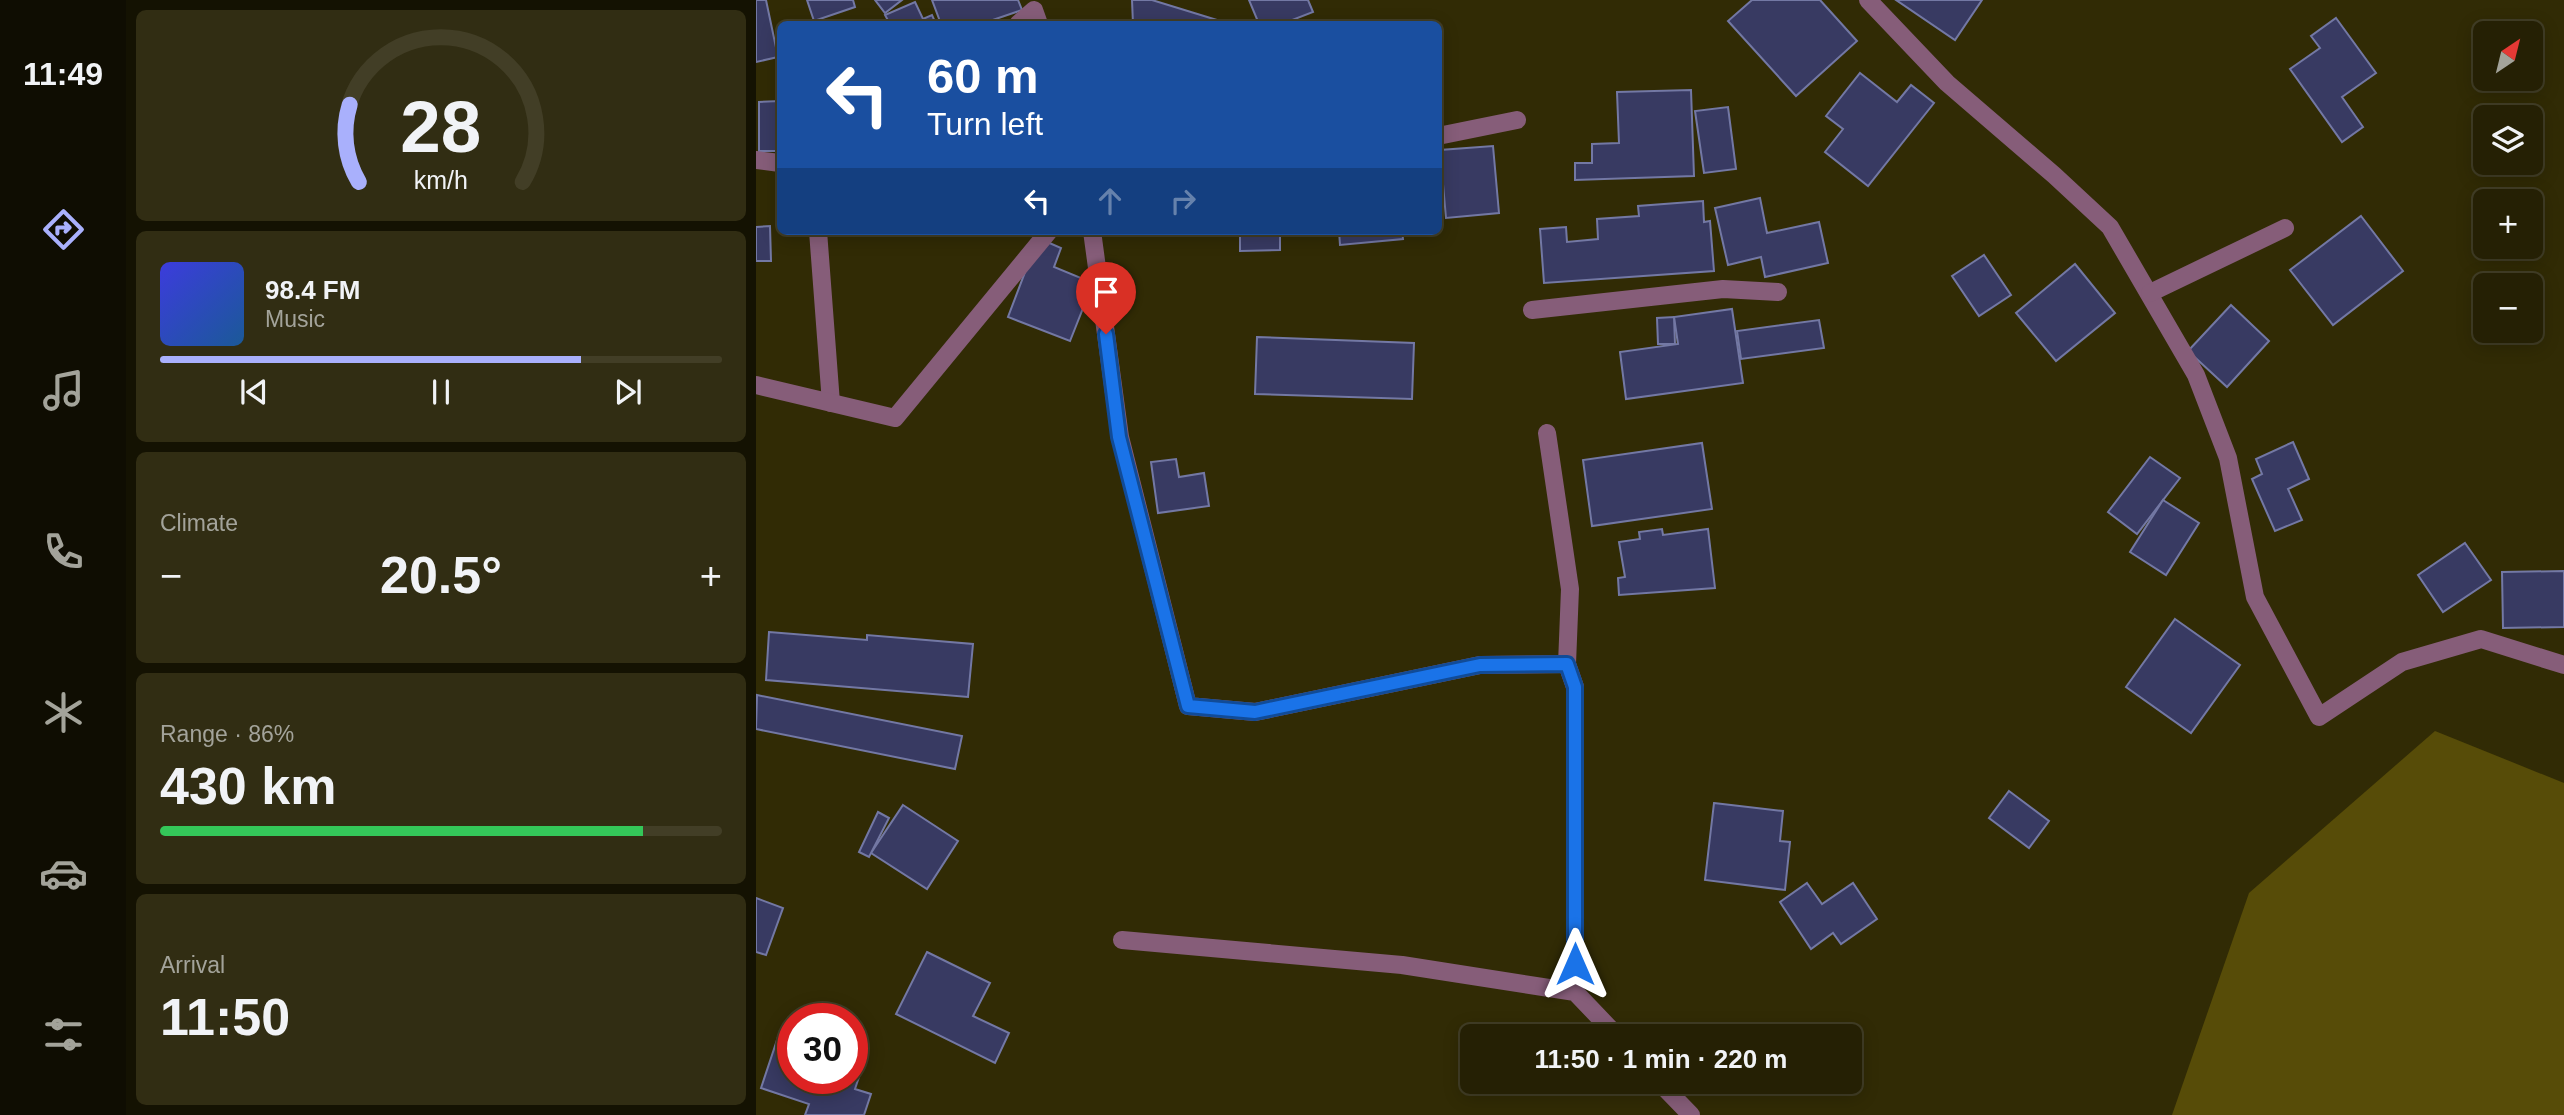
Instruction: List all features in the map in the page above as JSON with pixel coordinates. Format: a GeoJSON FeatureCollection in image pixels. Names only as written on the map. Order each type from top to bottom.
{"type":"FeatureCollection","features":[{"type":"Feature","properties":{"kind":"street"},"geometry":{"type":"LineString","coordinates":[[1868,0],[1947,83],[2054,175],[2109,227],[2196,375],[2228,458],[2255,597],[2319,717],[2402,663],[2481,639],[2564,665]]}},
{"type":"Feature","properties":{"kind":"street"},"geometry":{"type":"LineString","coordinates":[[1442,135],[1517,120]]}},
{"type":"Feature","properties":{"kind":"street"},"geometry":{"type":"LineString","coordinates":[[756,160],[777,163]]}},
{"type":"Feature","properties":{"kind":"street"},"geometry":{"type":"LineString","coordinates":[[2150,293],[2285,228]]}},
{"type":"Feature","properties":{"kind":"street"},"geometry":{"type":"LineString","coordinates":[[818,235],[831,403]]}},
{"type":"Feature","properties":{"kind":"street"},"geometry":{"type":"LineString","coordinates":[[756,384],[895,418],[1046,235]]}},
{"type":"Feature","properties":{"kind":"street"},"geometry":{"type":"LineString","coordinates":[[1093,235],[1119,437],[1188,706],[1255,712],[1480,665],[1567,664]]}},
{"type":"Feature","properties":{"kind":"street"},"geometry":{"type":"LineString","coordinates":[[1532,310],[1723,289],[1778,292]]}},
{"type":"Feature","properties":{"kind":"street"},"geometry":{"type":"LineString","coordinates":[[1547,433],[1570,589],[1567,664],[1575,687],[1575,992]]}},
{"type":"Feature","properties":{"kind":"street"},"geometry":{"type":"LineString","coordinates":[[1122,940],[1402,965],[1575,992],[1606,1024]]}},
{"type":"Feature","properties":{"kind":"street"},"geometry":{"type":"LineString","coordinates":[[1671,1094],[1691,1115]]}},
{"type":"Feature","properties":{"kind":"shaded area"},"geometry":{"type":"Polygon","coordinates":[[[2435,731],[2564,783],[2564,1115],[2172,1115],[2249,893],[2435,731]]]}},
{"type":"Feature","properties":{"kind":"building"},"geometry":{"type":"Polygon","coordinates":[[[756,0],[766,0],[777,57],[756,62],[756,0]]]}},
{"type":"Feature","properties":{"kind":"building"},"geometry":{"type":"Polygon","coordinates":[[[807,0],[853,0],[855,7],[814,21],[807,0]]]}},
{"type":"Feature","properties":{"kind":"building"},"geometry":{"type":"Polygon","coordinates":[[[875,0],[902,0],[885,13],[875,0]]]}},
{"type":"Feature","properties":{"kind":"building"},"geometry":{"type":"Polygon","coordinates":[[[932,0],[1018,0],[1022,10],[990,21],[940,21],[932,0]]]}},
{"type":"Feature","properties":{"kind":"building"},"geometry":{"type":"Polygon","coordinates":[[[1132,0],[1152,0],[1220,21],[1133,21],[1132,0]]]}},
{"type":"Feature","properties":{"kind":"building"},"geometry":{"type":"Polygon","coordinates":[[[1249,0],[1308,0],[1313,12],[1290,21],[1258,21],[1249,0]]]}},
{"type":"Feature","properties":{"kind":"building"},"geometry":{"type":"Polygon","coordinates":[[[1752,0],[1820,0],[1857,41],[1796,96],[1728,21],[1752,0]]]}},
{"type":"Feature","properties":{"kind":"building"},"geometry":{"type":"Polygon","coordinates":[[[1896,0],[1982,0],[1955,40],[1896,0]]]}},
{"type":"Feature","properties":{"kind":"building"},"geometry":{"type":"Polygon","coordinates":[[[915,2],[923,19],[932,15],[935,21],[888,21],[885,15],[915,2]]]}},
{"type":"Feature","properties":{"kind":"building"},"geometry":{"type":"Polygon","coordinates":[[[2336,18],[2376,73],[2342,97],[2363,127],[2342,142],[2290,69],[2320,48],[2311,36],[2336,18]]]}},
{"type":"Feature","properties":{"kind":"building"},"geometry":{"type":"Polygon","coordinates":[[[1860,73],[1897,102],[1911,85],[1934,103],[1868,186],[1825,152],[1843,129],[1826,116],[1860,73]]]}},
{"type":"Feature","properties":{"kind":"building"},"geometry":{"type":"Polygon","coordinates":[[[1691,90],[1694,176],[1575,180],[1575,163],[1592,163],[1592,144],[1619,143],[1617,92],[1691,90]]]}},
{"type":"Feature","properties":{"kind":"building"},"geometry":{"type":"Polygon","coordinates":[[[777,101],[777,151],[759,151],[759,102],[777,101]]]}},
{"type":"Feature","properties":{"kind":"building"},"geometry":{"type":"Polygon","coordinates":[[[1728,107],[1736,169],[1704,173],[1695,111],[1728,107]]]}},
{"type":"Feature","properties":{"kind":"building"},"geometry":{"type":"Polygon","coordinates":[[[1493,146],[1499,213],[1446,218],[1442,150],[1493,146]]]}},
{"type":"Feature","properties":{"kind":"building"},"geometry":{"type":"Polygon","coordinates":[[[1760,198],[1767,233],[1819,222],[1828,263],[1765,277],[1761,257],[1728,265],[1715,208],[1760,198]]]}},
{"type":"Feature","properties":{"kind":"building"},"geometry":{"type":"Polygon","coordinates":[[[1703,201],[1704,222],[1710,221],[1714,271],[1544,283],[1540,229],[1566,227],[1567,242],[1598,239],[1597,219],[1639,216],[1638,206],[1703,201]]]}},
{"type":"Feature","properties":{"kind":"building"},"geometry":{"type":"Polygon","coordinates":[[[2361,216],[2403,271],[2333,325],[2290,270],[2361,216]]]}},
{"type":"Feature","properties":{"kind":"building"},"geometry":{"type":"Polygon","coordinates":[[[770,226],[771,261],[756,261],[756,227],[770,226]]]}},
{"type":"Feature","properties":{"kind":"building"},"geometry":{"type":"Polygon","coordinates":[[[1240,235],[1280,235],[1280,250],[1240,251],[1240,235]]]}},
{"type":"Feature","properties":{"kind":"building"},"geometry":{"type":"Polygon","coordinates":[[[1339,235],[1402,235],[1403,239],[1340,245],[1339,235]]]}},
{"type":"Feature","properties":{"kind":"building"},"geometry":{"type":"Polygon","coordinates":[[[1038,238],[1061,248],[1054,267],[1093,283],[1070,341],[1008,317],[1038,238]]]}},
{"type":"Feature","properties":{"kind":"building"},"geometry":{"type":"Polygon","coordinates":[[[1984,255],[2011,295],[1979,316],[1952,276],[1984,255]]]}},
{"type":"Feature","properties":{"kind":"building"},"geometry":{"type":"Polygon","coordinates":[[[2075,264],[2115,313],[2056,361],[2016,313],[2075,264]]]}},
{"type":"Feature","properties":{"kind":"building"},"geometry":{"type":"Polygon","coordinates":[[[2231,305],[2269,341],[2227,387],[2188,351],[2231,305]]]}},
{"type":"Feature","properties":{"kind":"building"},"geometry":{"type":"Polygon","coordinates":[[[1732,309],[1743,383],[1626,399],[1620,352],[1678,344],[1674,317],[1732,309]]]}},
{"type":"Feature","properties":{"kind":"building"},"geometry":{"type":"Polygon","coordinates":[[[1674,317],[1675,344],[1658,344],[1657,318],[1674,317]]]}},
{"type":"Feature","properties":{"kind":"building"},"geometry":{"type":"Polygon","coordinates":[[[1819,320],[1824,348],[1741,359],[1737,331],[1819,320]]]}},
{"type":"Feature","properties":{"kind":"building"},"geometry":{"type":"Polygon","coordinates":[[[1257,337],[1414,343],[1412,399],[1255,394],[1257,337]]]}},
{"type":"Feature","properties":{"kind":"building"},"geometry":{"type":"Polygon","coordinates":[[[2293,442],[2309,479],[2288,489],[2302,520],[2275,531],[2252,479],[2262,474],[2256,459],[2293,442]]]}},
{"type":"Feature","properties":{"kind":"building"},"geometry":{"type":"Polygon","coordinates":[[[1702,443],[1712,509],[1592,526],[1583,460],[1702,443]]]}},
{"type":"Feature","properties":{"kind":"building"},"geometry":{"type":"Polygon","coordinates":[[[2150,457],[2180,478],[2137,534],[2108,512],[2150,457]]]}},
{"type":"Feature","properties":{"kind":"building"},"geometry":{"type":"Polygon","coordinates":[[[1176,459],[1179,477],[1204,473],[1209,506],[1158,513],[1151,462],[1176,459]]]}},
{"type":"Feature","properties":{"kind":"building"},"geometry":{"type":"Polygon","coordinates":[[[2163,500],[2199,523],[2166,575],[2130,552],[2163,500]]]}},
{"type":"Feature","properties":{"kind":"building"},"geometry":{"type":"Polygon","coordinates":[[[1662,529],[1663,535],[1708,529],[1715,588],[1619,595],[1618,578],[1625,577],[1619,542],[1640,539],[1639,532],[1662,529]]]}},
{"type":"Feature","properties":{"kind":"building"},"geometry":{"type":"Polygon","coordinates":[[[2465,543],[2491,580],[2443,612],[2418,575],[2465,543]]]}},
{"type":"Feature","properties":{"kind":"building"},"geometry":{"type":"Polygon","coordinates":[[[2564,571],[2564,627],[2503,628],[2502,572],[2564,571]]]}},
{"type":"Feature","properties":{"kind":"building"},"geometry":{"type":"Polygon","coordinates":[[[2175,619],[2240,665],[2191,733],[2126,687],[2175,619]]]}},
{"type":"Feature","properties":{"kind":"building"},"geometry":{"type":"Polygon","coordinates":[[[769,632],[867,640],[867,635],[973,644],[968,697],[766,680],[769,632]]]}},
{"type":"Feature","properties":{"kind":"building"},"geometry":{"type":"Polygon","coordinates":[[[757,695],[962,736],[955,769],[756,729],[757,695]]]}},
{"type":"Feature","properties":{"kind":"building"},"geometry":{"type":"Polygon","coordinates":[[[2009,791],[2049,821],[2029,848],[1989,818],[2009,791]]]}},
{"type":"Feature","properties":{"kind":"building"},"geometry":{"type":"Polygon","coordinates":[[[1714,803],[1783,811],[1780,841],[1790,842],[1785,890],[1705,880],[1714,803]]]}},
{"type":"Feature","properties":{"kind":"building"},"geometry":{"type":"Polygon","coordinates":[[[903,805],[958,841],[927,889],[871,853],[903,805]]]}},
{"type":"Feature","properties":{"kind":"building"},"geometry":{"type":"Polygon","coordinates":[[[878,812],[889,818],[869,857],[859,852],[878,812]]]}},
{"type":"Feature","properties":{"kind":"building"},"geometry":{"type":"Polygon","coordinates":[[[1807,883],[1822,904],[1853,883],[1877,919],[1841,944],[1833,933],[1811,949],[1780,902],[1807,883]]]}},
{"type":"Feature","properties":{"kind":"building"},"geometry":{"type":"Polygon","coordinates":[[[756,898],[783,908],[766,955],[756,952],[756,898]]]}},
{"type":"Feature","properties":{"kind":"building"},"geometry":{"type":"Polygon","coordinates":[[[927,952],[990,983],[973,1016],[1009,1033],[995,1063],[896,1014],[927,952]]]}},
{"type":"Feature","properties":{"kind":"building"},"geometry":{"type":"Polygon","coordinates":[[[777,1040],[777,1093],[761,1088],[777,1040]]]}},
{"type":"Feature","properties":{"kind":"building"},"geometry":{"type":"Polygon","coordinates":[[[779,1094],[871,1094],[864,1115],[805,1115],[809,1104],[779,1094]]]}},
{"type":"Feature","properties":{"kind":"route"},"geometry":{"type":"LineString","coordinates":[[1106,334],[1119,437],[1188,706],[1255,712],[1480,665],[1567,664],[1575,687],[1575,964]]}}]}
